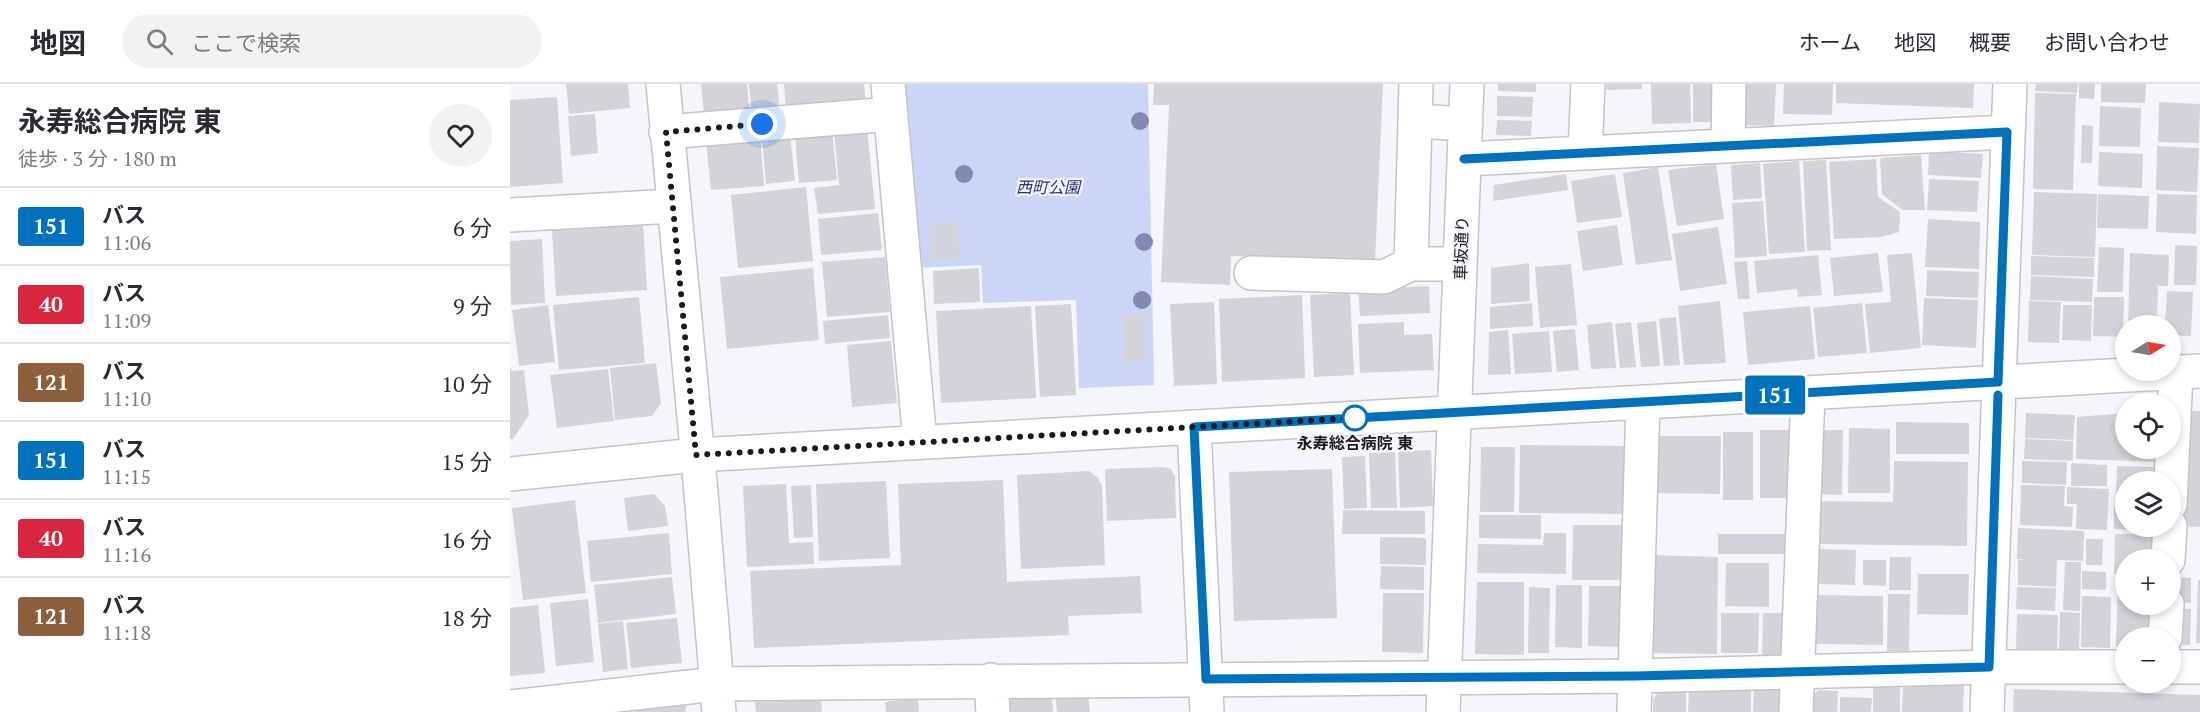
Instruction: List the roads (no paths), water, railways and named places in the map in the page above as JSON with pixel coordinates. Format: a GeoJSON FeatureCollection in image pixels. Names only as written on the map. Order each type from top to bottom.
{"type":"FeatureCollection","features":[{"type":"Feature","properties":{"kind":"street"},"geometry":{"type":"LineString","coordinates":[[663,84],[718,698]]}},
{"type":"Feature","properties":{"kind":"street"},"geometry":{"type":"LineString","coordinates":[[1411,264],[1416,84]]}},
{"type":"Feature","properties":{"kind":"street","name":"車坂通り"},"geometry":{"type":"LineString","coordinates":[[1443,712],[1467,84]]}},
{"type":"Feature","properties":{"kind":"street"},"geometry":{"type":"LineString","coordinates":[[1585,153],[1587,84]]}},
{"type":"Feature","properties":{"kind":"street"},"geometry":{"type":"LineString","coordinates":[[1728,145],[1729,84]]}},
{"type":"Feature","properties":{"kind":"street"},"geometry":{"type":"LineString","coordinates":[[1987,712],[2010,84]]}},
{"type":"Feature","properties":{"kind":"street"},"geometry":{"type":"LineString","coordinates":[[666,132],[889,99],[920,442]]}},
{"type":"Feature","properties":{"kind":"street"},"geometry":{"type":"LineString","coordinates":[[1415,121],[1466,124]]}},
{"type":"Feature","properties":{"kind":"street"},"geometry":{"type":"LineString","coordinates":[[1464,159],[2007,132]]}},
{"type":"Feature","properties":{"kind":"street"},"geometry":{"type":"LineString","coordinates":[[510,215],[673,206]]}},
{"type":"Feature","properties":{"kind":"street"},"geometry":{"type":"LineString","coordinates":[[1251,273],[1384,277],[1411,264],[1460,264]]}},
{"type":"Feature","properties":{"kind":"street"},"geometry":{"type":"LineString","coordinates":[[510,474],[696,455],[2188,371],[2174,471]]}},
{"type":"Feature","properties":{"kind":"street"},"geometry":{"type":"LineString","coordinates":[[1796,712],[1808,393]]}},
{"type":"Feature","properties":{"kind":"street"},"geometry":{"type":"LineString","coordinates":[[1634,712],[1643,402]]}},
{"type":"Feature","properties":{"kind":"street"},"geometry":{"type":"LineString","coordinates":[[1194,427],[1207,712]]}},
{"type":"Feature","properties":{"kind":"street"},"geometry":{"type":"LineString","coordinates":[[510,707],[718,698],[992,696],[1206,679],[1635,676],[1989,667],[2115,667]]}},
{"type":"Feature","properties":{"kind":"street"},"geometry":{"type":"LineString","coordinates":[[2181,667],[2200,667]]}},
{"type":"Feature","properties":{"kind":"place","name":"永寿総合病院 東"},"geometry":{"type":"Point","coordinates":[1355,418]}},
{"type":"Feature","properties":{"kind":"park label","name":"西町公園"},"geometry":{"type":"Point","coordinates":[1048,187]}}]}
